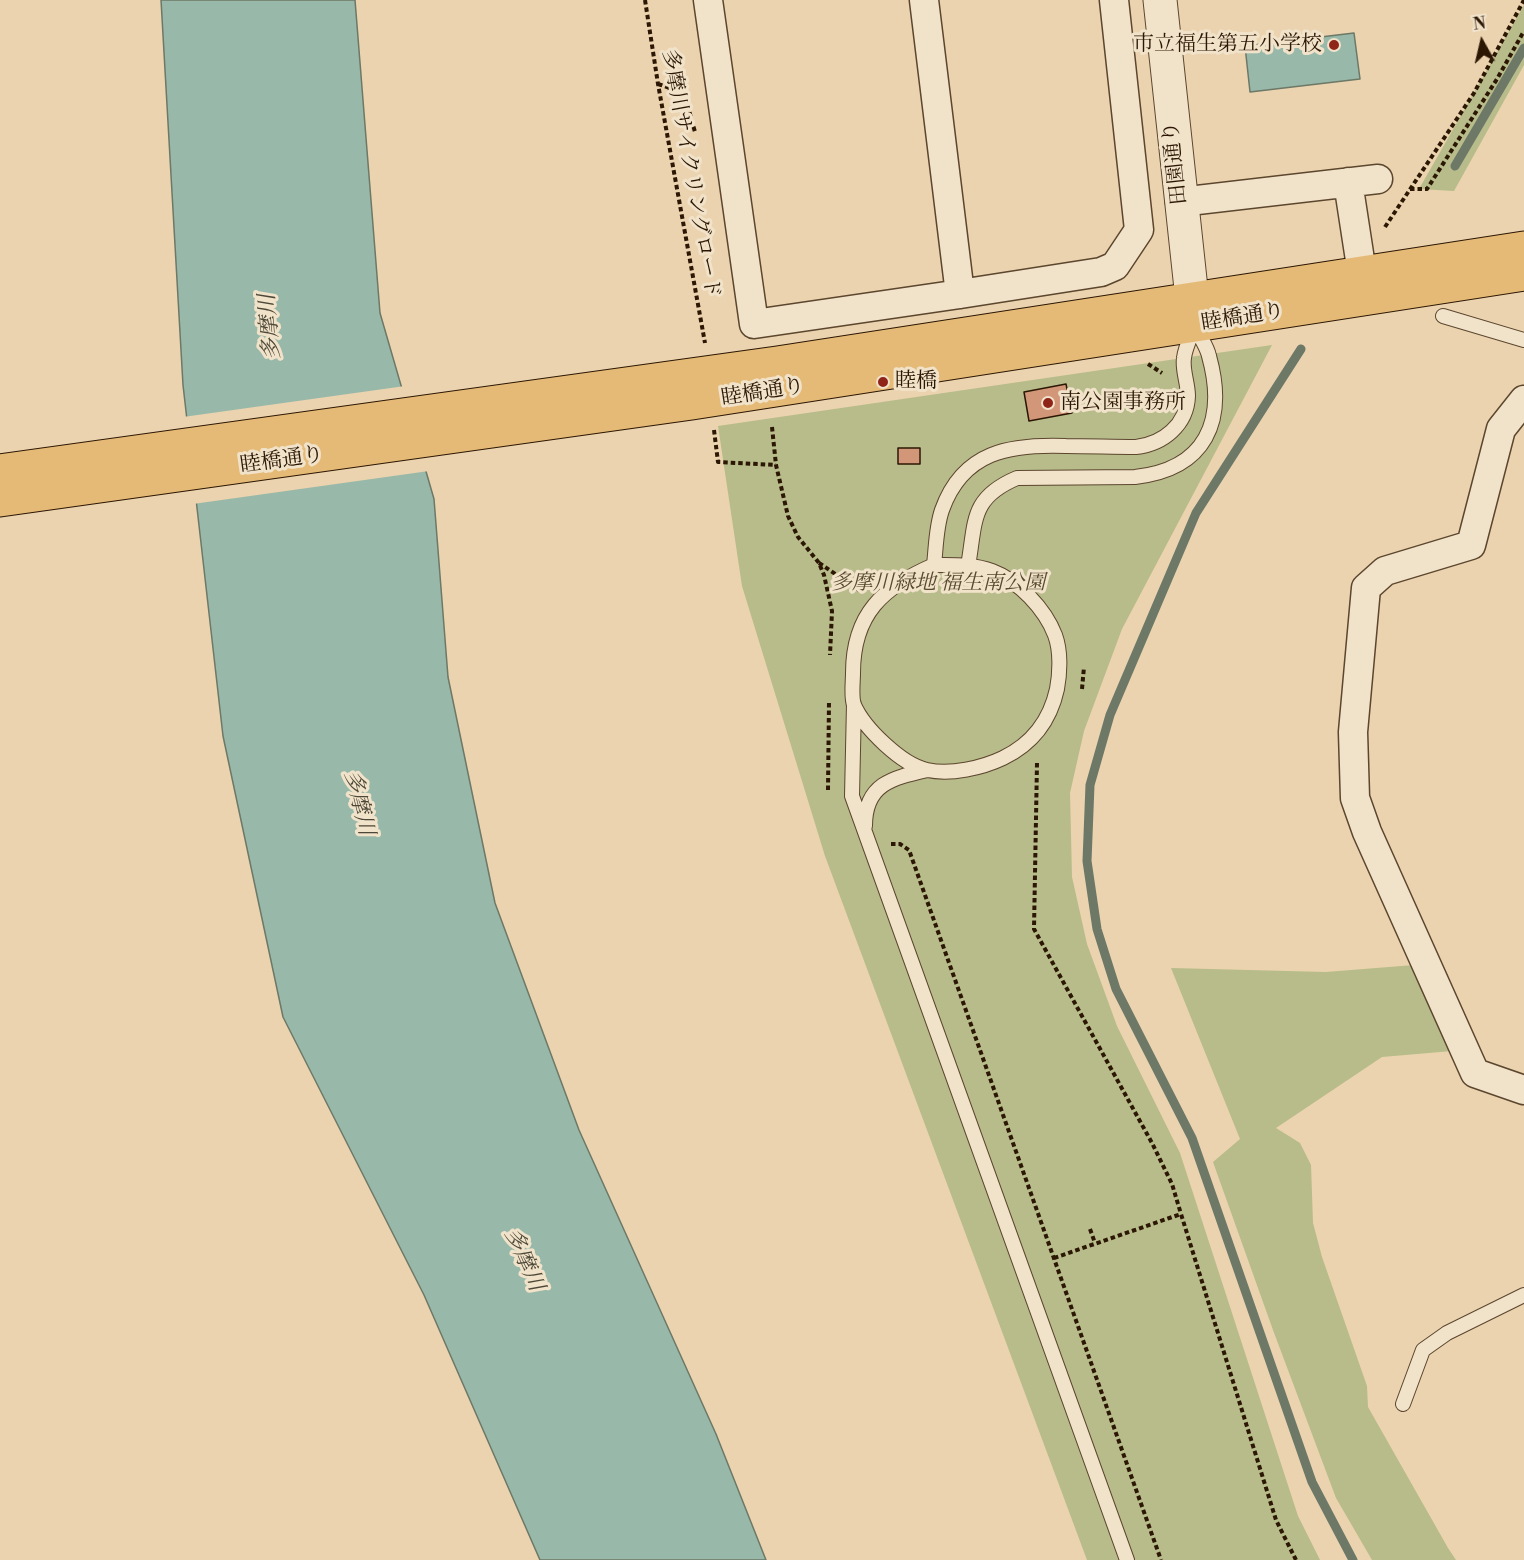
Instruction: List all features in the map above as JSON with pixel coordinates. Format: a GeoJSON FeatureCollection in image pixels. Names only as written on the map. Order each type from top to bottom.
{"type":"FeatureCollection","features":[{"type":"Feature","properties":{"kind":"main road","name":"睦橋通り"},"geometry":{"type":"LineString","coordinates":[[1193,313],[1362,273],[1524,248]]}},
{"type":"Feature","properties":{"kind":"main road","name":"睦橋通り"},"geometry":{"type":"LineString","coordinates":[[0,500],[697,400],[1193,313],[1524,274]]}},
{"type":"Feature","properties":{"kind":"main road","name":"睦橋通り"},"geometry":{"type":"LineString","coordinates":[[0,471],[697,400]]}},
{"type":"Feature","properties":{"kind":"street"},"geometry":{"type":"LineString","coordinates":[[708,0],[754,324],[1101,272],[1115,266],[1139,230],[1114,0]]}},
{"type":"Feature","properties":{"kind":"street"},"geometry":{"type":"LineString","coordinates":[[924,0],[960,294]]}},
{"type":"Feature","properties":{"kind":"street","name":"田園通り"},"geometry":{"type":"LineString","coordinates":[[1160,0],[1193,313]]}},
{"type":"Feature","properties":{"kind":"street"},"geometry":{"type":"LineString","coordinates":[[1180,202],[1378,179]]}},
{"type":"Feature","properties":{"kind":"street"},"geometry":{"type":"LineString","coordinates":[[1348,182],[1362,273]]}},
{"type":"Feature","properties":{"kind":"street"},"geometry":{"type":"LineString","coordinates":[[1524,400],[1501,429],[1471,545],[1385,571],[1366,588],[1353,732],[1355,798],[1366,832],[1475,1073],[1524,1090]]}},
{"type":"Feature","properties":{"kind":"lane"},"geometry":{"type":"LineString","coordinates":[[934,565],[941,512],[953,486],[968,469],[986,456],[1011,448],[1038,445],[1150,446],[1173,432],[1187,406],[1184,358],[1193,313]]}},
{"type":"Feature","properties":{"kind":"lane"},"geometry":{"type":"LineString","coordinates":[[968,566],[978,509],[985,497],[1006,483],[1017,478],[1154,475],[1170,470],[1193,454],[1212,426],[1217,402],[1209,354],[1193,313]]}},
{"type":"Feature","properties":{"kind":"lane"},"geometry":{"type":"LineString","coordinates":[[1443,316],[1524,340]]}},
{"type":"Feature","properties":{"kind":"lane"},"geometry":{"type":"LineString","coordinates":[[866,834],[865,819],[873,793],[884,783],[896,777],[927,770],[964,770],[989,764],[1009,755],[1036,735],[1053,704],[1057,688],[1059,654],[1055,636],[1046,617],[1022,590],[992,571],[968,566],[934,565],[906,577],[890,589],[866,618],[857,634],[854,652],[852,796],[1127,1560]]}},
{"type":"Feature","properties":{"kind":"lane"},"geometry":{"type":"LineString","coordinates":[[854,704],[876,736],[892,751],[927,770]]}},
{"type":"Feature","properties":{"kind":"lane"},"geometry":{"type":"LineString","coordinates":[[1403,1404],[1424,1350],[1447,1333],[1524,1295]]}},
{"type":"Feature","properties":{"kind":"path","name":"多摩川サイクリングロード"},"geometry":{"type":"LineString","coordinates":[[645,0],[707,353]]}},
{"type":"Feature","properties":{"kind":"path"},"geometry":{"type":"LineString","coordinates":[[1380,234],[1474,93],[1524,0]]}},
{"type":"Feature","properties":{"kind":"path"},"geometry":{"type":"LineString","coordinates":[[1410,189],[1427,189],[1497,79],[1524,31]]}},
{"type":"Feature","properties":{"kind":"path"},"geometry":{"type":"LineString","coordinates":[[1142,360],[1163,374]]}},
{"type":"Feature","properties":{"kind":"path"},"geometry":{"type":"LineString","coordinates":[[697,400],[718,462],[776,465]]}},
{"type":"Feature","properties":{"kind":"path"},"geometry":{"type":"LineString","coordinates":[[772,427],[776,465],[788,516],[798,537],[819,563],[861,592],[864,588]]}},
{"type":"Feature","properties":{"kind":"path"},"geometry":{"type":"LineString","coordinates":[[819,563],[832,611]]}},
{"type":"Feature","properties":{"kind":"path"},"geometry":{"type":"LineString","coordinates":[[1081,691],[1083,662]]}},
{"type":"Feature","properties":{"kind":"path"},"geometry":{"type":"LineString","coordinates":[[1043,757],[1037,763],[1034,929],[1152,1143],[1172,1184],[1276,1520],[1296,1560]]}},
{"type":"Feature","properties":{"kind":"path"},"geometry":{"type":"LineString","coordinates":[[871,849],[888,844],[900,844],[909,850],[1161,1560]]}},
{"type":"Feature","properties":{"kind":"path"},"geometry":{"type":"LineString","coordinates":[[1054,1258],[1181,1214]]}},
{"type":"Feature","properties":{"kind":"path"},"geometry":{"type":"LineString","coordinates":[[1090,1229],[1095,1243]]}},
{"type":"Feature","properties":{"kind":"green space"},"geometry":{"type":"Polygon","coordinates":[[[1524,5],[1524,65],[1454,191],[1419,189],[1524,5]]]}},
{"type":"Feature","properties":{"kind":"green space","name":"多摩川緑地 福生南公園"},"geometry":{"type":"Polygon","coordinates":[[[1272,345],[1122,629],[1084,731],[1070,793],[1072,877],[1087,944],[1117,1026],[1180,1153],[1298,1516],[1320,1560],[1087,1560],[825,856],[742,586],[718,426],[1272,345]]]}},
{"type":"Feature","properties":{"kind":"green space"},"geometry":{"type":"Polygon","coordinates":[[[1414,965],[1452,1051],[1382,1057],[1276,1128],[1300,1143],[1311,1165],[1313,1223],[1322,1257],[1367,1386],[1368,1407],[1456,1560],[1372,1560],[1336,1498],[1213,1162],[1240,1139],[1171,968],[1326,972],[1414,965]]]}},
{"type":"Feature","properties":{"kind":"water","name":"多摩川"},"geometry":{"type":"Polygon","coordinates":[[[161,0],[355,0],[380,313],[434,499],[448,677],[495,903],[579,1130],[716,1434],[766,1560],[540,1560],[424,1295],[283,1017],[223,736],[183,385],[161,0]]]}},
{"type":"Feature","properties":{"kind":"water"},"geometry":{"type":"Polygon","coordinates":[[[1354,33],[1360,79],[1250,92],[1245,46],[1354,33]]]}},
{"type":"Feature","properties":{"kind":"pier"},"geometry":{"type":"Polygon","coordinates":[[[405,386],[429,471],[193,504],[183,417],[405,386]]]}},
{"type":"Feature","properties":{"kind":"building","name":"南公園事務所"},"geometry":{"type":"Polygon","coordinates":[[[1066,384],[1072,413],[1029,421],[1024,392],[1066,384]]]}},
{"type":"Feature","properties":{"kind":"building"},"geometry":{"type":"Polygon","coordinates":[[[898,448],[920,448],[920,464],[898,464],[898,448]]]}},
{"type":"Feature","properties":{"kind":"waterway"},"geometry":{"type":"LineString","coordinates":[[1455,166],[1524,48]]}},
{"type":"Feature","properties":{"kind":"waterway"},"geometry":{"type":"LineString","coordinates":[[1301,349],[1196,513],[1110,715],[1090,785],[1087,861],[1097,929],[1116,989],[1192,1138],[1312,1482],[1353,1560]]}},
{"type":"Feature","properties":{"kind":"place","name":"市立福生第五小学校"},"geometry":{"type":"Point","coordinates":[1334,45]}},
{"type":"Feature","properties":{"kind":"place","name":"睦橋"},"geometry":{"type":"Point","coordinates":[883,382]}},
{"type":"Feature","properties":{"kind":"place","name":"南公園事務所"},"geometry":{"type":"Point","coordinates":[1048,403]}}]}
